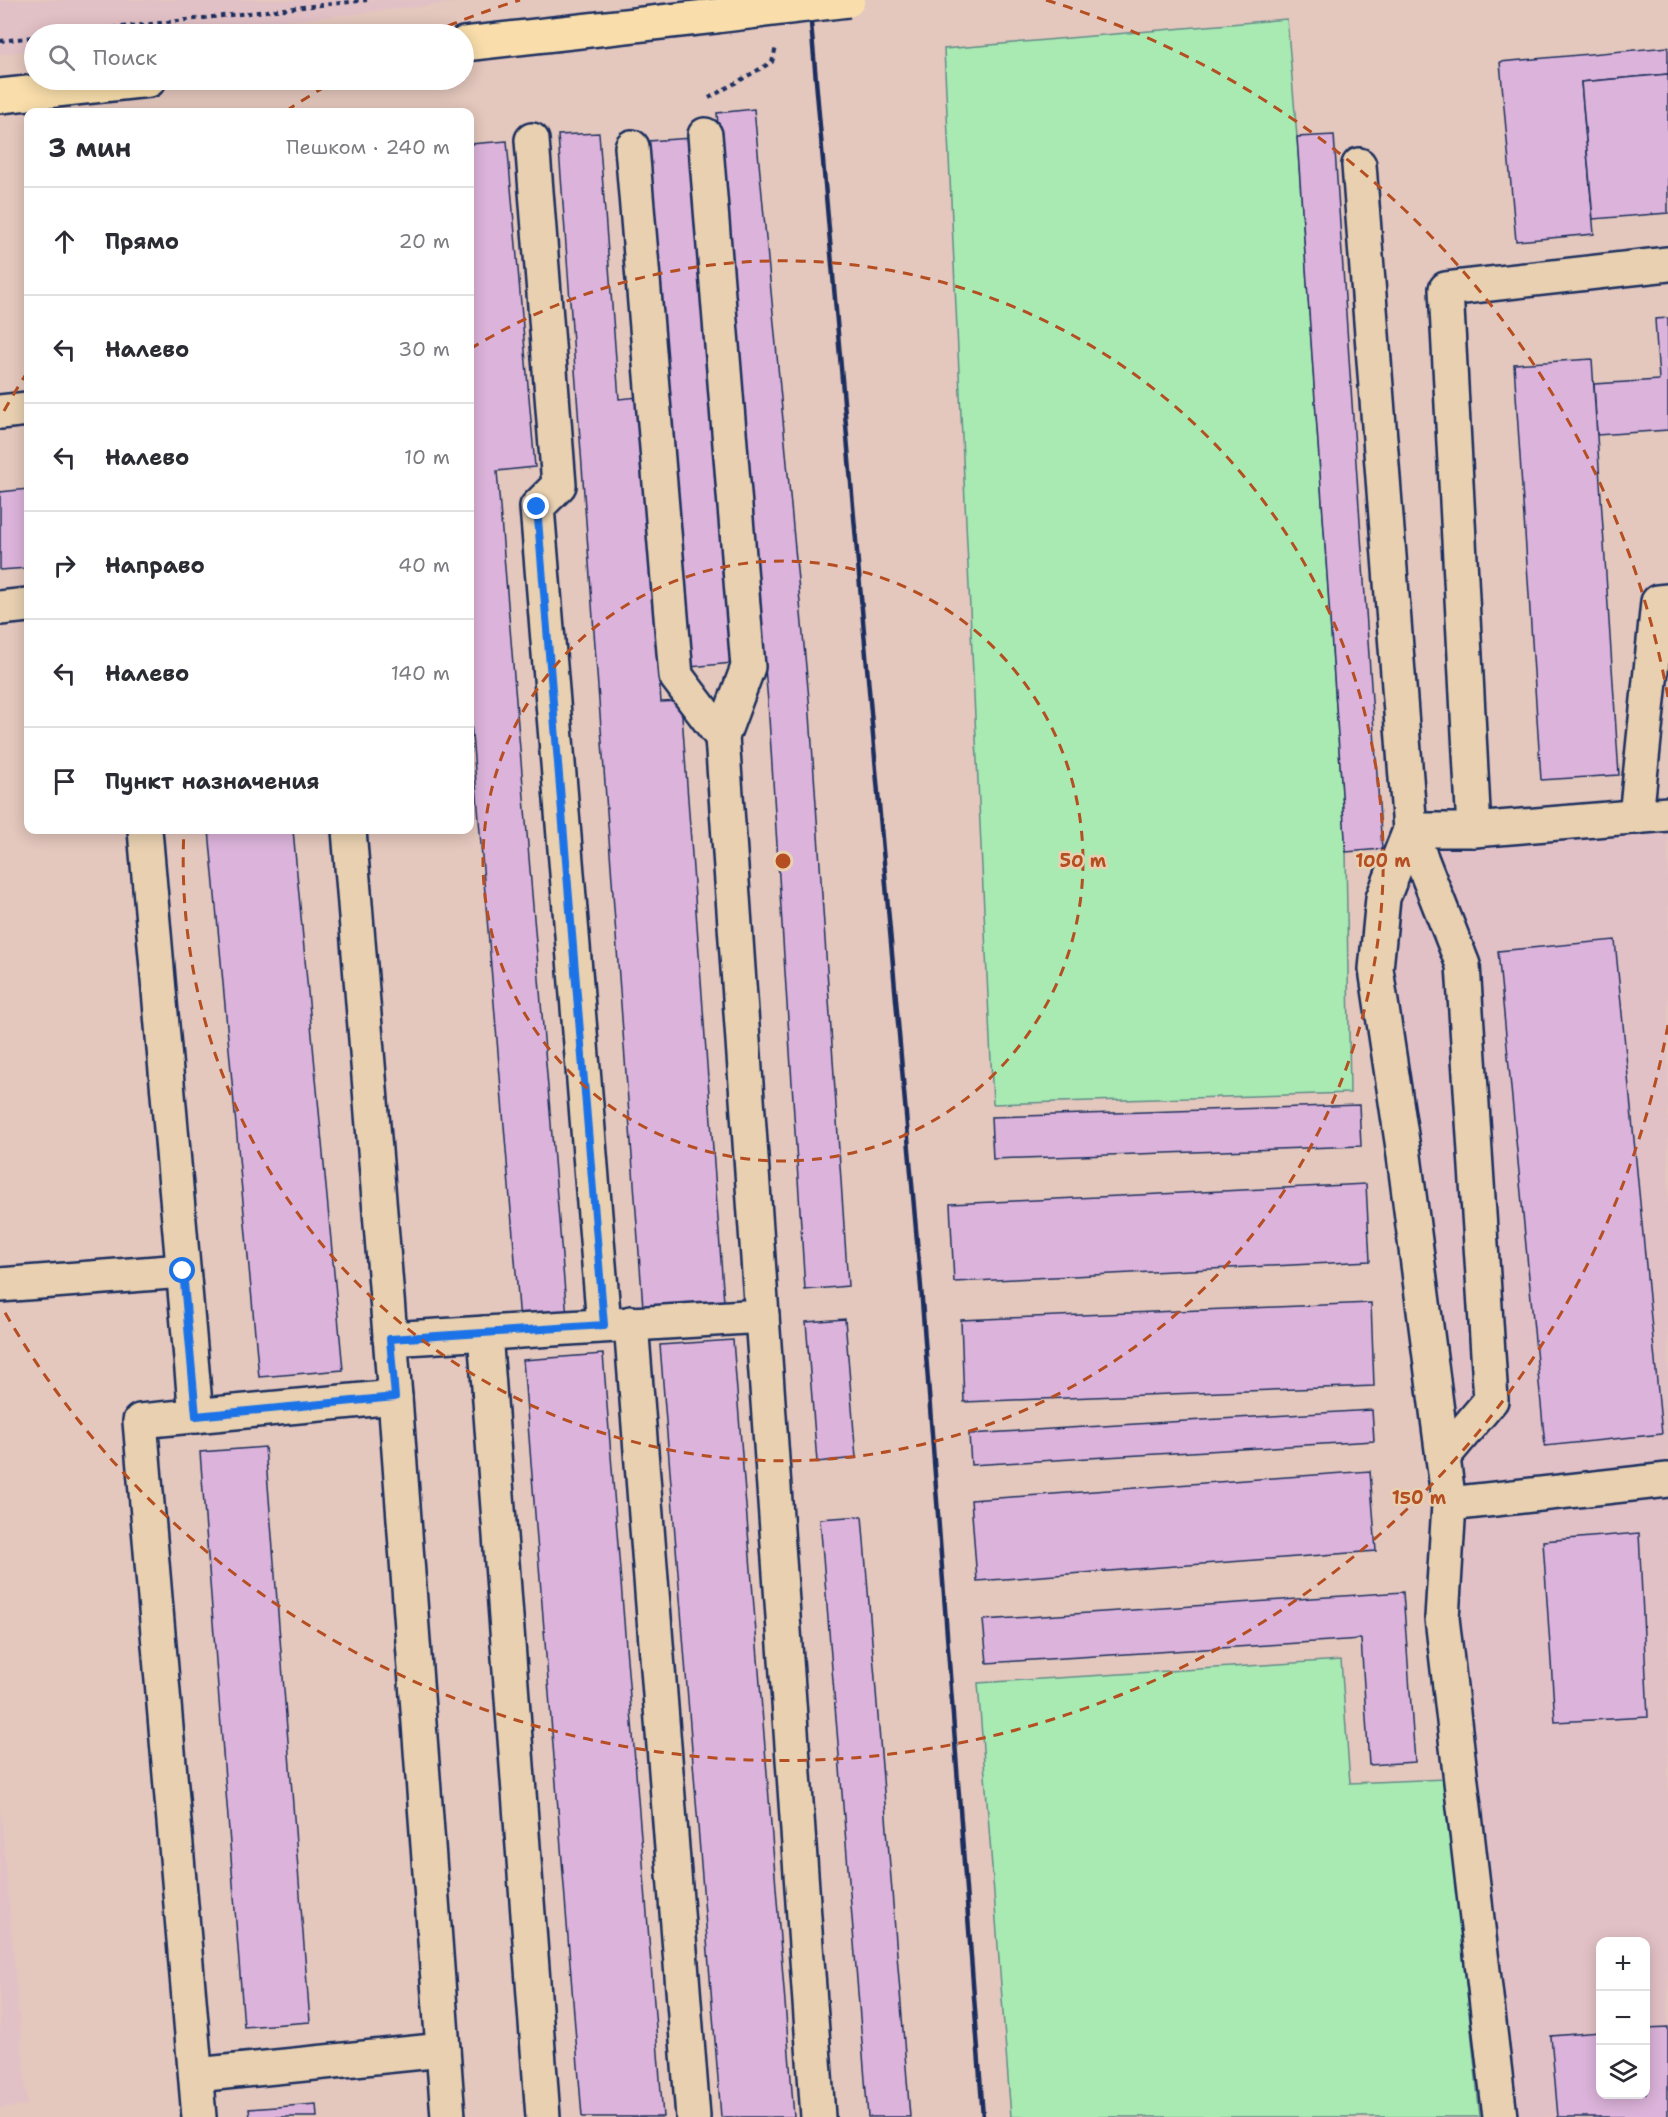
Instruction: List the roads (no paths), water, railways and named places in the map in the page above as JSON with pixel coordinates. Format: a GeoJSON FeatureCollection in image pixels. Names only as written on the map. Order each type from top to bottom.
{"type":"FeatureCollection","features":[{"type":"Feature","properties":{"kind":"main road"},"geometry":{"type":"LineString","coordinates":[[474,43],[848,0]]}},
{"type":"Feature","properties":{"kind":"main road"},"geometry":{"type":"LineString","coordinates":[[0,96],[56,90]]}},
{"type":"Feature","properties":{"kind":"lane"},"geometry":{"type":"LineString","coordinates":[[702,119],[748,667],[722,737],[818,2117]]}},
{"type":"Feature","properties":{"kind":"lane"},"geometry":{"type":"LineString","coordinates":[[532,140],[559,485],[537,507],[693,2117]]}},
{"type":"Feature","properties":{"kind":"lane"},"geometry":{"type":"LineString","coordinates":[[632,147],[676,676],[722,737]]}},
{"type":"Feature","properties":{"kind":"lane"},"geometry":{"type":"LineString","coordinates":[[1359,165],[1410,830],[1463,965],[1491,1400],[1443,1457]]}},
{"type":"Feature","properties":{"kind":"lane"},"geometry":{"type":"LineString","coordinates":[[1474,830],[1446,289],[1668,264]]}},
{"type":"Feature","properties":{"kind":"lane"},"geometry":{"type":"LineString","coordinates":[[0,412],[24,409]]}},
{"type":"Feature","properties":{"kind":"lane"},"geometry":{"type":"LineString","coordinates":[[1410,830],[1474,830],[1652,816],[1658,602],[1668,601]]}},
{"type":"Feature","properties":{"kind":"lane"},"geometry":{"type":"LineString","coordinates":[[0,608],[24,605]]}},
{"type":"Feature","properties":{"kind":"lane"},"geometry":{"type":"LineString","coordinates":[[1410,830],[1383,898],[1377,969],[1403,1148],[1449,1504],[1442,1618],[1500,2117]]}},
{"type":"Feature","properties":{"kind":"lane"},"geometry":{"type":"LineString","coordinates":[[146,834],[196,1416]]}},
{"type":"Feature","properties":{"kind":"lane"},"geometry":{"type":"LineString","coordinates":[[349,834],[395,1397],[448,2117]]}},
{"type":"Feature","properties":{"kind":"lane"},"geometry":{"type":"LineString","coordinates":[[0,1285],[183,1271]]}},
{"type":"Feature","properties":{"kind":"lane"},"geometry":{"type":"LineString","coordinates":[[390,1339],[762,1316]]}},
{"type":"Feature","properties":{"kind":"lane"},"geometry":{"type":"LineString","coordinates":[[485,1333],[543,2117]]}},
{"type":"Feature","properties":{"kind":"lane"},"geometry":{"type":"LineString","coordinates":[[199,2117],[140,1421],[395,1397]]}},
{"type":"Feature","properties":{"kind":"lane"},"geometry":{"type":"LineString","coordinates":[[1449,1504],[1668,1480]]}},
{"type":"Feature","properties":{"kind":"lane"},"geometry":{"type":"LineString","coordinates":[[196,2075],[443,2050]]}},
{"type":"Feature","properties":{"kind":"railway"},"geometry":{"type":"LineString","coordinates":[[809,0],[921,1287],[983,2117]]}}]}
